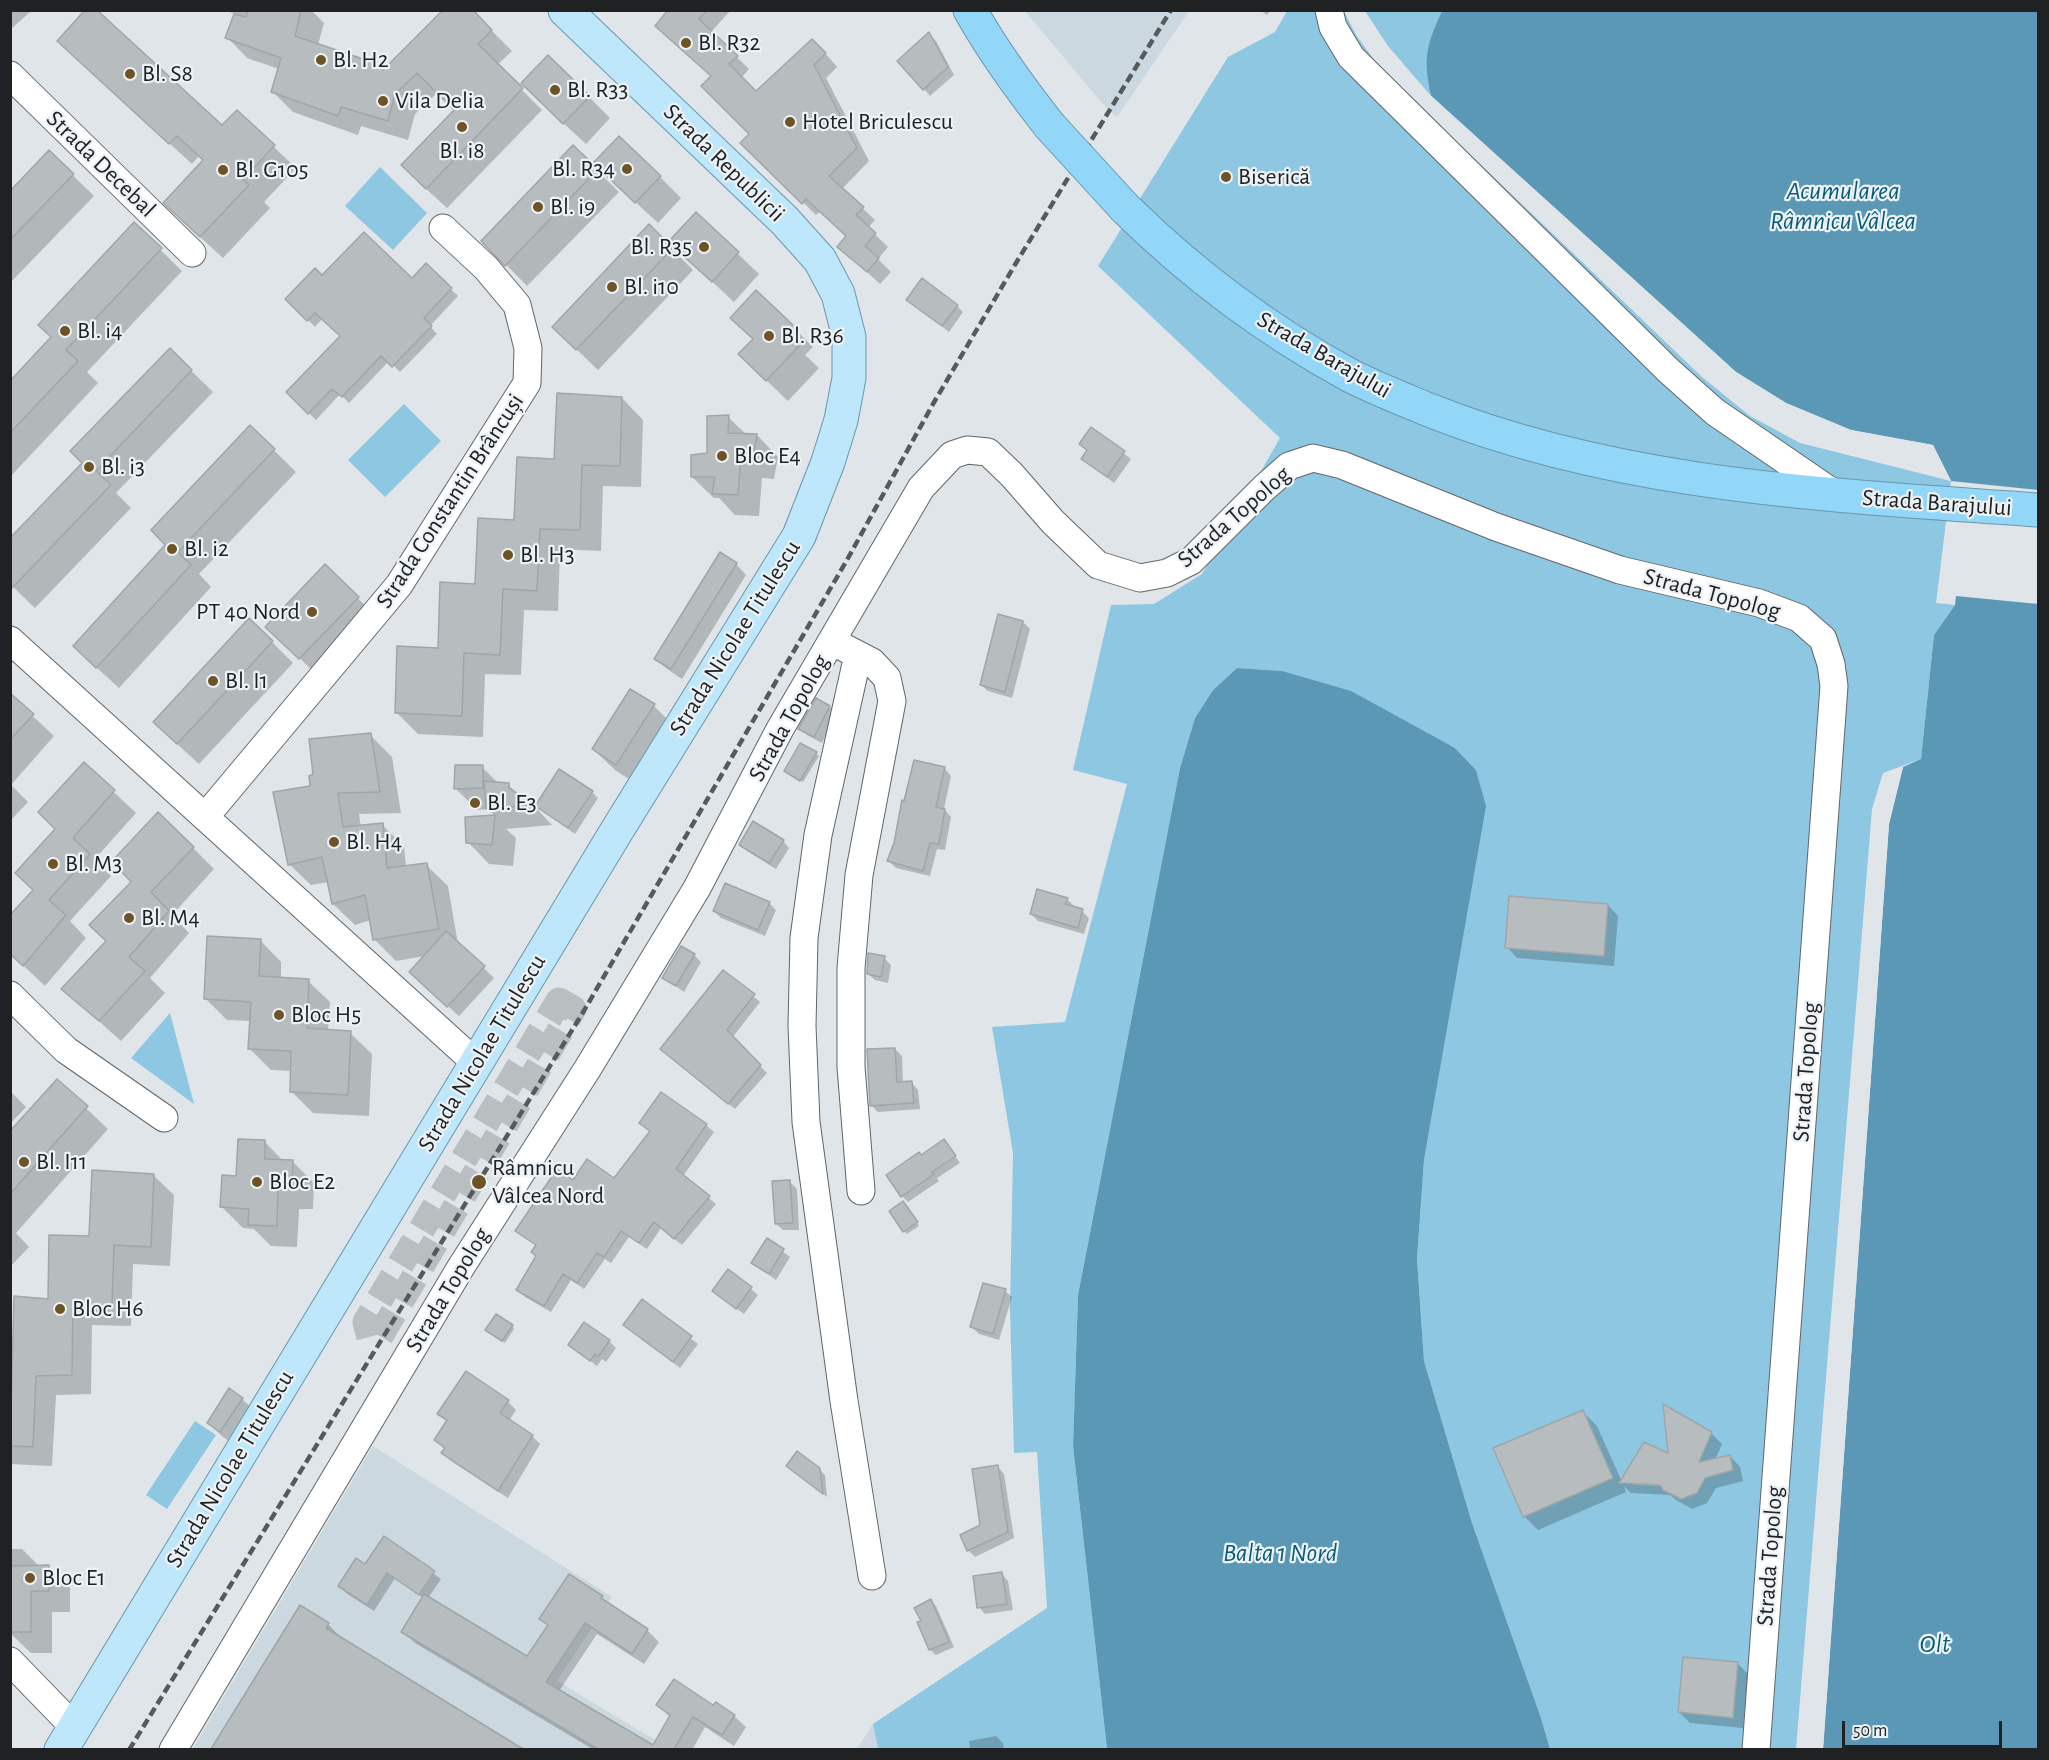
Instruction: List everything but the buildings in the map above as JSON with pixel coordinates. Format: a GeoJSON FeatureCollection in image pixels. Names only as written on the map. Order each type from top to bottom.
{"type":"FeatureCollection","features":[{"type":"Feature","properties":{"kind":"highway","name":"Strada Barajului"},"geometry":{"type":"LineString","coordinates":[[970,10],[988,42],[1016,83],[1049,125],[1153,236],[1225,295],[1264,323],[1353,377],[1445,417],[1543,448],[1615,465],[1675,476],[1836,495],[2038,510]]}},
{"type":"Feature","properties":{"kind":"main road","name":"Strada Republicii"},"geometry":{"type":"LineString","coordinates":[[565,10],[784,221],[820,260],[838,294],[849,337]]}},
{"type":"Feature","properties":{"kind":"main road","name":"Strada Nicolae Titulescu"},"geometry":{"type":"LineString","coordinates":[[67,1738],[476,1063],[799,537],[828,462],[841,420],[849,378],[849,337]]}},
{"type":"Feature","properties":{"kind":"street","name":"Strada Barajului"},"geometry":{"type":"LineString","coordinates":[[1329,10],[1333,27],[1351,57],[1670,371],[1715,412],[1836,495]]}},
{"type":"Feature","properties":{"kind":"street","name":"Strada Decebal"},"geometry":{"type":"LineString","coordinates":[[10,75],[192,253]]}},
{"type":"Feature","properties":{"kind":"street","name":"Strada Constantin Brâncuși"},"geometry":{"type":"LineString","coordinates":[[205,817],[399,585],[527,383],[528,348],[517,305],[486,268],[443,228]]}},
{"type":"Feature","properties":{"kind":"street","name":"Strada Topolog"},"geometry":{"type":"LineString","coordinates":[[173,1749],[461,1267],[588,1068],[697,888],[780,729],[921,488],[952,455],[967,450],[988,452],[1012,475],[1053,522],[1098,565],[1140,578],[1167,573],[1191,561],[1288,466],[1313,458],[1342,465],[1496,527],[1620,570],[1759,603],[1799,618],[1824,639],[1834,686],[1756,1749]]}},
{"type":"Feature","properties":{"kind":"street"},"geometry":{"type":"LineString","coordinates":[[10,640],[476,1063]]}},
{"type":"Feature","properties":{"kind":"street"},"geometry":{"type":"LineString","coordinates":[[831,641],[872,662],[887,678],[892,701],[858,875],[852,968],[851,1067],[861,1191]]}},
{"type":"Feature","properties":{"kind":"street"},"geometry":{"type":"LineString","coordinates":[[858,655],[818,835],[804,938],[802,1026],[806,1122],[844,1401],[872,1576]]}},
{"type":"Feature","properties":{"kind":"street"},"geometry":{"type":"LineString","coordinates":[[10,995],[66,1050],[165,1119]]}},
{"type":"Feature","properties":{"kind":"street"},"geometry":{"type":"LineString","coordinates":[[10,1661],[67,1738]]}},
{"type":"Feature","properties":{"kind":"shaded area"},"geometry":{"type":"Polygon","coordinates":[[[1025,11],[1189,11],[1117,117],[1102,103],[1025,11]]]}},
{"type":"Feature","properties":{"kind":"shaded area"},"geometry":{"type":"Polygon","coordinates":[[[1287,11],[1344,11],[1356,35],[1380,68],[1702,377],[1750,416],[1800,443],[1951,481],[1936,603],[1955,605],[1934,635],[1921,759],[1883,773],[1872,809],[1796,1749],[1550,1749],[1472,1523],[1424,1361],[1417,1259],[1424,1160],[1485,806],[1476,770],[1455,748],[1282,671],[1237,668],[1213,690],[1195,718],[1180,768],[1078,1295],[1073,1446],[1107,1749],[878,1749],[873,1724],[1047,1608],[1037,1452],[1014,1453],[1010,1309],[1013,1153],[992,1027],[1065,1022],[1127,784],[1073,770],[1111,605],[1154,604],[1202,574],[1280,438],[1098,266],[1228,57],[1275,32],[1287,11]]]}},
{"type":"Feature","properties":{"kind":"shaded area"},"geometry":{"type":"Polygon","coordinates":[[[1365,11],[1442,11],[1428,52],[1431,96],[1388,46],[1365,11]]]}},
{"type":"Feature","properties":{"kind":"shaded area"},"geometry":{"type":"Polygon","coordinates":[[[380,167],[427,213],[393,250],[345,206],[380,167]]]}},
{"type":"Feature","properties":{"kind":"shaded area"},"geometry":{"type":"Polygon","coordinates":[[[404,404],[441,441],[385,497],[348,460],[404,404]]]}},
{"type":"Feature","properties":{"kind":"shaded area"},"geometry":{"type":"Polygon","coordinates":[[[170,1013],[194,1104],[131,1058],[170,1013]]]}},
{"type":"Feature","properties":{"kind":"shaded area"},"geometry":{"type":"Polygon","coordinates":[[[195,1421],[216,1435],[167,1509],[146,1495],[195,1421]]]}},
{"type":"Feature","properties":{"kind":"shaded area"},"geometry":{"type":"Polygon","coordinates":[[[373,1446],[612,1597],[557,1681],[670,1749],[192,1750],[373,1446]]]}},
{"type":"Feature","properties":{"kind":"shaded area"},"geometry":{"type":"Polygon","coordinates":[[[873,1724],[878,1749],[857,1749],[873,1724]]]}},
{"type":"Feature","properties":{"kind":"water","name":"Acumularea Râmnicu Vâlcea"},"geometry":{"type":"Polygon","coordinates":[[[1442,11],[2038,11],[2038,490],[1951,481],[1933,445],[1851,430],[1786,403],[1736,372],[1431,96],[1427,72],[1429,43],[1442,11]]]}},
{"type":"Feature","properties":{"kind":"water","name":"Olt"},"geometry":{"type":"Polygon","coordinates":[[[1956,596],[2038,604],[2038,1749],[1823,1750],[1889,824],[1903,767],[1921,759],[1934,635],[1955,605],[1956,596]]]}},
{"type":"Feature","properties":{"kind":"water","name":"Balta 1 Nord"},"geometry":{"type":"Polygon","coordinates":[[[1237,668],[1282,671],[1351,691],[1455,748],[1476,770],[1486,806],[1424,1160],[1417,1259],[1424,1361],[1472,1523],[1550,1749],[1107,1749],[1073,1446],[1078,1295],[1180,768],[1195,718],[1213,690],[1237,668]]]}},
{"type":"Feature","properties":{"kind":"pier"},"geometry":{"type":"Polygon","coordinates":[[[1427,92],[1736,372],[1786,403],[1851,430],[1933,445],[1951,481],[1947,480],[1931,447],[1850,433],[1784,406],[1735,374],[1429,98],[1427,92]]]}},
{"type":"Feature","properties":{"kind":"pier"},"geometry":{"type":"Polygon","coordinates":[[[1903,767],[1889,824],[1823,1749],[1820,1750],[1886,824],[1899,768],[1903,767]]]}},
{"type":"Feature","properties":{"kind":"tunnel"},"geometry":{"type":"LineString","coordinates":[[559,1001],[573,1009],[377,1341],[370,1337],[366,1322],[559,1001]]}},
{"type":"Feature","properties":{"kind":"railway"},"geometry":{"type":"LineString","coordinates":[[129,1750],[582,1014],[847,560],[933,404],[1016,263],[1171,10]]}},
{"type":"Feature","properties":{"kind":"place","name":"Bl. R32"},"geometry":{"type":"Point","coordinates":[686,43]}},
{"type":"Feature","properties":{"kind":"place","name":"Bl. H2"},"geometry":{"type":"Point","coordinates":[321,60]}},
{"type":"Feature","properties":{"kind":"place","name":"Bl. S8"},"geometry":{"type":"Point","coordinates":[130,74]}},
{"type":"Feature","properties":{"kind":"place","name":"Bl. R33"},"geometry":{"type":"Point","coordinates":[555,90]}},
{"type":"Feature","properties":{"kind":"place","name":"Vila Delia"},"geometry":{"type":"Point","coordinates":[383,101]}},
{"type":"Feature","properties":{"kind":"place","name":"Hotel Briculescu"},"geometry":{"type":"Point","coordinates":[790,122]}},
{"type":"Feature","properties":{"kind":"place","name":"Bl. i8"},"geometry":{"type":"Point","coordinates":[462,127]}},
{"type":"Feature","properties":{"kind":"place","name":"Bl. R34"},"geometry":{"type":"Point","coordinates":[627,169]}},
{"type":"Feature","properties":{"kind":"place","name":"Bl. G105"},"geometry":{"type":"Point","coordinates":[223,170]}},
{"type":"Feature","properties":{"kind":"place","name":"Biserică"},"geometry":{"type":"Point","coordinates":[1226,177]}},
{"type":"Feature","properties":{"kind":"place","name":"Bl. i9"},"geometry":{"type":"Point","coordinates":[538,207]}},
{"type":"Feature","properties":{"kind":"place","name":"Bl. R35"},"geometry":{"type":"Point","coordinates":[704,247]}},
{"type":"Feature","properties":{"kind":"place","name":"Bl. i10"},"geometry":{"type":"Point","coordinates":[612,287]}},
{"type":"Feature","properties":{"kind":"place","name":"Bl. i4"},"geometry":{"type":"Point","coordinates":[65,331]}},
{"type":"Feature","properties":{"kind":"place","name":"Bl. R36"},"geometry":{"type":"Point","coordinates":[769,336]}},
{"type":"Feature","properties":{"kind":"place","name":"Bloc E4"},"geometry":{"type":"Point","coordinates":[722,456]}},
{"type":"Feature","properties":{"kind":"place","name":"Bl. i3"},"geometry":{"type":"Point","coordinates":[89,467]}},
{"type":"Feature","properties":{"kind":"place","name":"Bl. i2"},"geometry":{"type":"Point","coordinates":[172,549]}},
{"type":"Feature","properties":{"kind":"place","name":"Bl. H3"},"geometry":{"type":"Point","coordinates":[508,555]}},
{"type":"Feature","properties":{"kind":"place","name":"PT 40 Nord"},"geometry":{"type":"Point","coordinates":[312,612]}},
{"type":"Feature","properties":{"kind":"place","name":"Bl. I1"},"geometry":{"type":"Point","coordinates":[213,681]}},
{"type":"Feature","properties":{"kind":"place","name":"Bl. E3"},"geometry":{"type":"Point","coordinates":[475,803]}},
{"type":"Feature","properties":{"kind":"place","name":"Bl. H4"},"geometry":{"type":"Point","coordinates":[334,842]}},
{"type":"Feature","properties":{"kind":"place","name":"Bl. M3"},"geometry":{"type":"Point","coordinates":[53,864]}},
{"type":"Feature","properties":{"kind":"place","name":"Bl. M4"},"geometry":{"type":"Point","coordinates":[129,918]}},
{"type":"Feature","properties":{"kind":"place","name":"Bloc H5"},"geometry":{"type":"Point","coordinates":[279,1015]}},
{"type":"Feature","properties":{"kind":"place","name":"Bl. I11"},"geometry":{"type":"Point","coordinates":[24,1162]}},
{"type":"Feature","properties":{"kind":"place","name":"Bloc E2"},"geometry":{"type":"Point","coordinates":[257,1182]}},
{"type":"Feature","properties":{"kind":"place","name":"Râmnicu Vâlcea Nord"},"geometry":{"type":"Point","coordinates":[479,1182]}},
{"type":"Feature","properties":{"kind":"place","name":"Bloc H6"},"geometry":{"type":"Point","coordinates":[60,1309]}},
{"type":"Feature","properties":{"kind":"place","name":"Bloc E1"},"geometry":{"type":"Point","coordinates":[30,1578]}}]}
